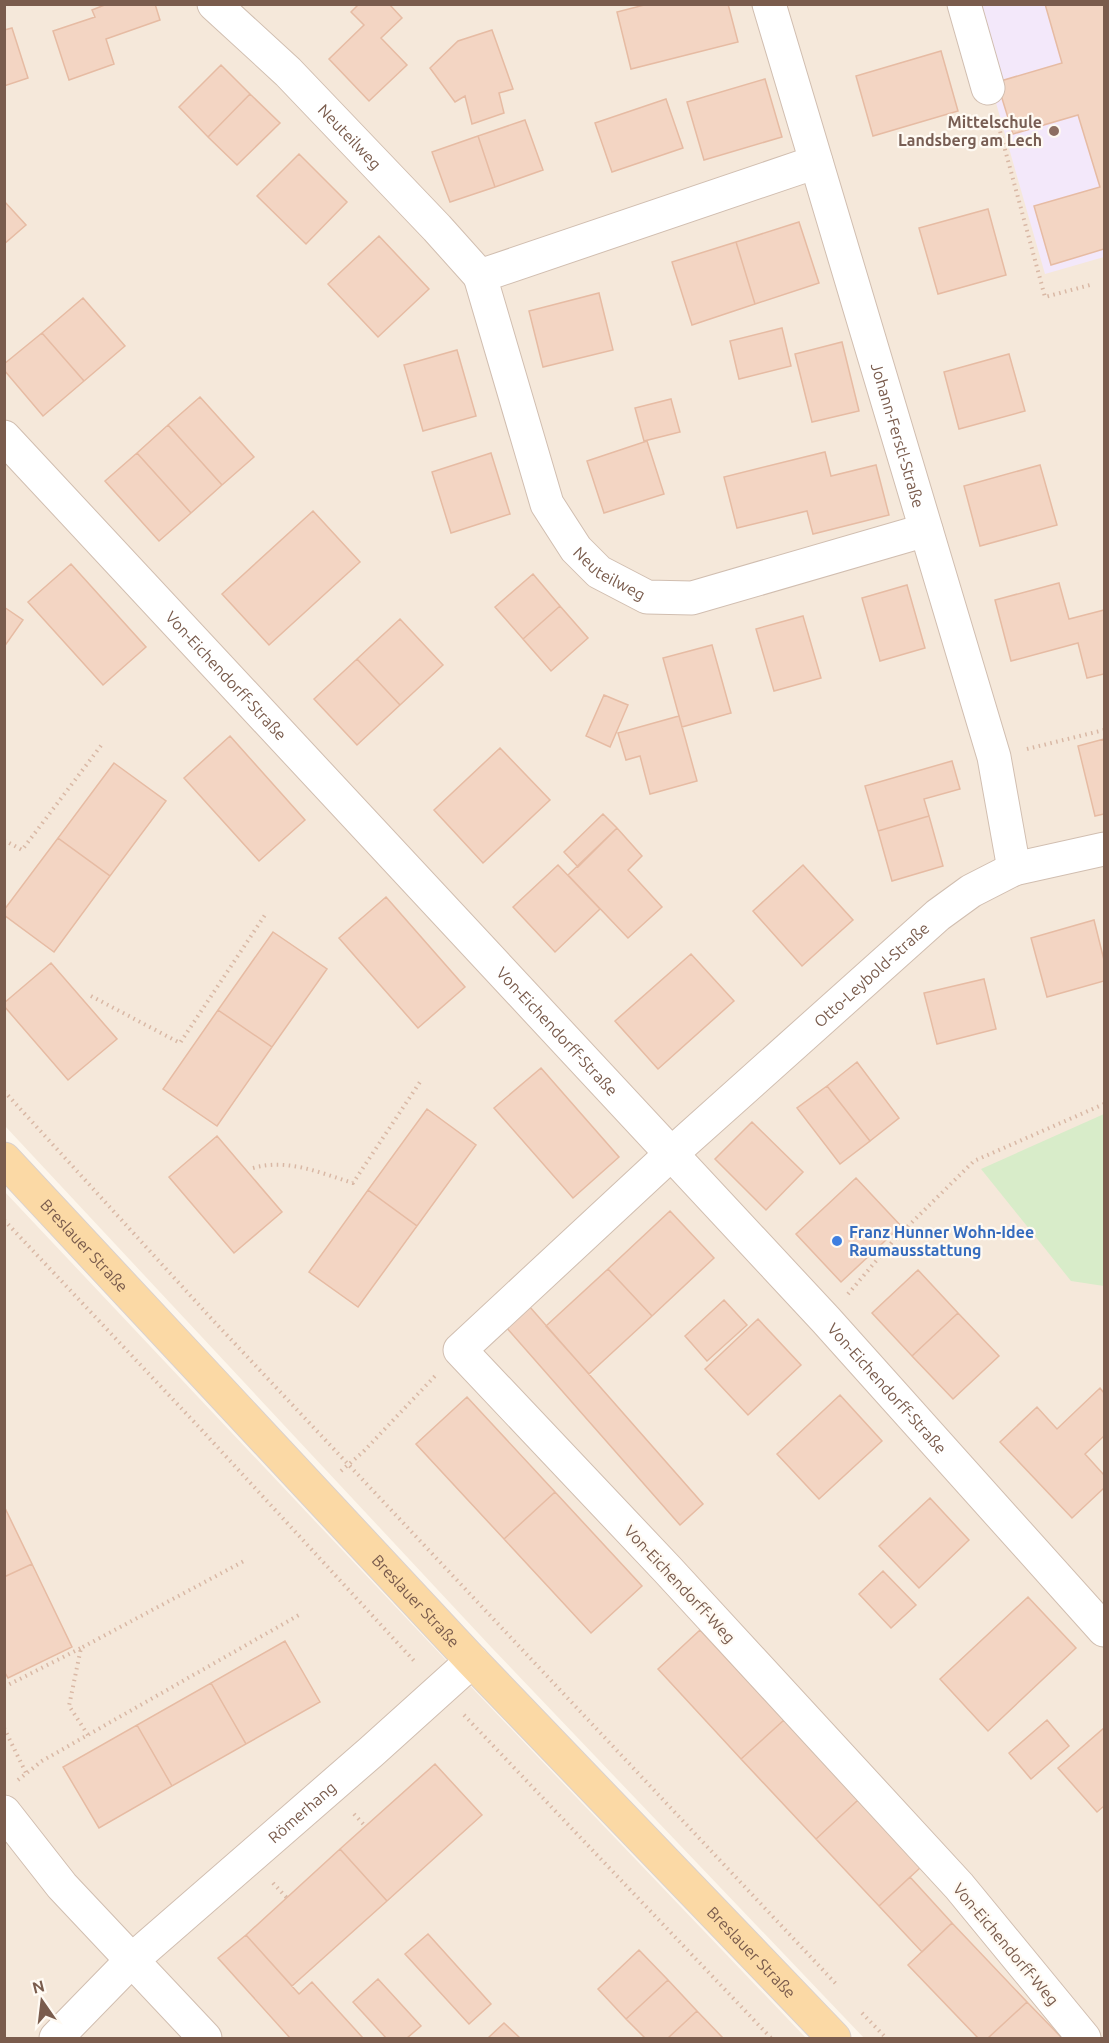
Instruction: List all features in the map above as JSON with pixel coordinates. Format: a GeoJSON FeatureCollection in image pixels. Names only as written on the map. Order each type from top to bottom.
{"type":"FeatureCollection","features":[{"type":"Feature","properties":{"kind":"main road","name":"Breslauer Straße"},"geometry":{"type":"LineString","coordinates":[[4,1159],[472,1661],[834,2038]]}},
{"type":"Feature","properties":{"kind":"street","name":"Neuteilweg"},"geometry":{"type":"LineString","coordinates":[[214,4],[288,72],[438,228],[480,276],[547,504],[576,549],[599,572],[647,597],[692,598],[926,531]]}},
{"type":"Feature","properties":{"kind":"street","name":"Johann-Ferstl-Straße"},"geometry":{"type":"LineString","coordinates":[[769,4],[994,757],[1014,869]]}},
{"type":"Feature","properties":{"kind":"street"},"geometry":{"type":"LineString","coordinates":[[964,4],[988,87]]}},
{"type":"Feature","properties":{"kind":"street"},"geometry":{"type":"LineString","coordinates":[[480,276],[816,162]]}},
{"type":"Feature","properties":{"kind":"street","name":"Von-Eichendorff-Straße"},"geometry":{"type":"LineString","coordinates":[[4,437],[826,1320],[1104,1629]]}},
{"type":"Feature","properties":{"kind":"street","name":"Otto-Leybold-Straße"},"geometry":{"type":"LineString","coordinates":[[671,1154],[938,915],[971,891],[1014,869],[1104,849]]}},
{"type":"Feature","properties":{"kind":"street"},"geometry":{"type":"LineString","coordinates":[[460,1350],[671,1154]]}},
{"type":"Feature","properties":{"kind":"street","name":"Von-Eichendorff-Weg"},"geometry":{"type":"LineString","coordinates":[[460,1350],[676,1578],[959,1886],[1084,2038]]}},
{"type":"Feature","properties":{"kind":"street","name":"Römerhang"},"geometry":{"type":"LineString","coordinates":[[56,2038],[132,1960],[472,1661]]}},
{"type":"Feature","properties":{"kind":"street"},"geometry":{"type":"LineString","coordinates":[[8,1799],[62,1886],[205,2038]]}},
{"type":"Feature","properties":{"kind":"path"},"geometry":{"type":"LineString","coordinates":[[988,87],[1045,297],[1090,285]]}},
{"type":"Feature","properties":{"kind":"path"},"geometry":{"type":"LineString","coordinates":[[994,757],[1104,730]]}},
{"type":"Feature","properties":{"kind":"path"},"geometry":{"type":"LineString","coordinates":[[4,840],[22,850],[103,743]]}},
{"type":"Feature","properties":{"kind":"path"},"geometry":{"type":"LineString","coordinates":[[91,996],[180,1043],[267,912]]}},
{"type":"Feature","properties":{"kind":"path"},"geometry":{"type":"LineString","coordinates":[[253,1168],[268,1163],[290,1164],[353,1183],[422,1079]]}},
{"type":"Feature","properties":{"kind":"path"},"geometry":{"type":"LineString","coordinates":[[4,1091],[209,1316],[839,1988]]}},
{"type":"Feature","properties":{"kind":"path"},"geometry":{"type":"LineString","coordinates":[[826,1320],[893,1241],[974,1161],[1104,1104]]}},
{"type":"Feature","properties":{"kind":"path"},"geometry":{"type":"LineString","coordinates":[[4,1220],[198,1426],[441,1690],[771,2038]]}},
{"type":"Feature","properties":{"kind":"path"},"geometry":{"type":"LineString","coordinates":[[316,1495],[460,1350]]}},
{"type":"Feature","properties":{"kind":"path"},"geometry":{"type":"LineString","coordinates":[[4,1687],[246,1560]]}},
{"type":"Feature","properties":{"kind":"path"},"geometry":{"type":"LineString","coordinates":[[8,1799],[26,1773],[42,1761],[299,1615]]}},
{"type":"Feature","properties":{"kind":"path"},"geometry":{"type":"LineString","coordinates":[[81,1648],[69,1706],[88,1735]]}},
{"type":"Feature","properties":{"kind":"path"},"geometry":{"type":"LineString","coordinates":[[4,1728],[26,1773]]}},
{"type":"Feature","properties":{"kind":"path"},"geometry":{"type":"LineString","coordinates":[[855,2004],[886,2038]]}},
{"type":"Feature","properties":{"kind":"shaded area"},"geometry":{"type":"Polygon","coordinates":[[[5,5],[1104,5],[1104,2038],[864,2038],[492,1648],[5,1126],[5,5]]]}},
{"type":"Feature","properties":{"kind":"shaded area","name":"Mittelschule Landsberg am Lech"},"geometry":{"type":"Polygon","coordinates":[[[968,5],[1104,5],[1104,257],[1045,274],[968,5]]]}},
{"type":"Feature","properties":{"kind":"shaded area"},"geometry":{"type":"Polygon","coordinates":[[[4,1191],[476,1692],[806,2038],[5,2038],[4,1191]]]}},
{"type":"Feature","properties":{"kind":"green space"},"geometry":{"type":"Polygon","coordinates":[[[1104,1114],[1104,1286],[1071,1281],[981,1169],[1104,1114]]]}},
{"type":"Feature","properties":{"kind":"building"},"geometry":{"type":"Polygon","coordinates":[[[107,4],[155,4],[160,20],[106,39],[114,64],[69,80],[53,31],[95,17],[92,10],[107,4]]]}},
{"type":"Feature","properties":{"kind":"building"},"geometry":{"type":"Polygon","coordinates":[[[359,4],[389,4],[402,18],[381,38],[407,65],[369,101],[329,59],[364,25],[351,12],[359,4]]]}},
{"type":"Feature","properties":{"kind":"building"},"geometry":{"type":"Polygon","coordinates":[[[648,4],[728,4],[738,42],[631,69],[617,12],[648,4]]]}},
{"type":"Feature","properties":{"kind":"building"},"geometry":{"type":"Polygon","coordinates":[[[1045,4],[1104,4],[1104,249],[1051,265],[1034,206],[1100,187],[1078,115],[1013,134],[997,82],[1062,63],[1045,4]]]}},
{"type":"Feature","properties":{"kind":"building"},"geometry":{"type":"Polygon","coordinates":[[[12,28],[28,78],[4,86],[4,30],[12,28]]]}},
{"type":"Feature","properties":{"kind":"building"},"geometry":{"type":"Polygon","coordinates":[[[492,30],[513,89],[499,93],[504,113],[472,124],[465,96],[455,102],[430,68],[458,41],[492,30]]]}},
{"type":"Feature","properties":{"kind":"building"},"geometry":{"type":"Polygon","coordinates":[[[941,51],[958,111],[873,136],[856,76],[941,51]]]}},
{"type":"Feature","properties":{"kind":"building"},"geometry":{"type":"Polygon","coordinates":[[[221,65],[250,94],[208,137],[179,107],[221,65]]]}},
{"type":"Feature","properties":{"kind":"building"},"geometry":{"type":"Polygon","coordinates":[[[765,79],[782,137],[704,160],[687,102],[765,79]]]}},
{"type":"Feature","properties":{"kind":"building"},"geometry":{"type":"Polygon","coordinates":[[[250,94],[280,123],[237,165],[208,137],[250,94]]]}},
{"type":"Feature","properties":{"kind":"building"},"geometry":{"type":"Polygon","coordinates":[[[666,99],[683,148],[612,172],[595,123],[666,99]]]}},
{"type":"Feature","properties":{"kind":"building"},"geometry":{"type":"Polygon","coordinates":[[[525,120],[543,170],[495,187],[478,136],[525,120]]]}},
{"type":"Feature","properties":{"kind":"building"},"geometry":{"type":"Polygon","coordinates":[[[478,136],[495,187],[450,202],[432,152],[478,136]]]}},
{"type":"Feature","properties":{"kind":"building"},"geometry":{"type":"Polygon","coordinates":[[[299,154],[347,202],[306,244],[257,196],[299,154]]]}},
{"type":"Feature","properties":{"kind":"building"},"geometry":{"type":"Polygon","coordinates":[[[4,201],[26,225],[4,244],[4,201]]]}},
{"type":"Feature","properties":{"kind":"building"},"geometry":{"type":"Polygon","coordinates":[[[988,209],[1006,275],[938,294],[919,228],[988,209]]]}},
{"type":"Feature","properties":{"kind":"building"},"geometry":{"type":"Polygon","coordinates":[[[799,222],[819,283],[755,304],[736,242],[799,222]]]}},
{"type":"Feature","properties":{"kind":"building"},"geometry":{"type":"Polygon","coordinates":[[[379,236],[429,289],[378,337],[328,284],[379,236]]]}},
{"type":"Feature","properties":{"kind":"building"},"geometry":{"type":"Polygon","coordinates":[[[736,242],[755,304],[692,325],[672,262],[736,242]]]}},
{"type":"Feature","properties":{"kind":"building"},"geometry":{"type":"Polygon","coordinates":[[[599,293],[613,350],[543,367],[529,311],[599,293]]]}},
{"type":"Feature","properties":{"kind":"building"},"geometry":{"type":"Polygon","coordinates":[[[83,298],[125,346],[84,381],[42,333],[83,298]]]}},
{"type":"Feature","properties":{"kind":"building"},"geometry":{"type":"Polygon","coordinates":[[[782,328],[791,366],[739,379],[730,341],[782,328]]]}},
{"type":"Feature","properties":{"kind":"building"},"geometry":{"type":"Polygon","coordinates":[[[42,333],[84,381],[43,416],[4,370],[4,364],[42,333]]]}},
{"type":"Feature","properties":{"kind":"building"},"geometry":{"type":"Polygon","coordinates":[[[842,342],[859,411],[812,422],[795,354],[842,342]]]}},
{"type":"Feature","properties":{"kind":"building"},"geometry":{"type":"Polygon","coordinates":[[[457,350],[476,416],[423,431],[404,365],[457,350]]]}},
{"type":"Feature","properties":{"kind":"building"},"geometry":{"type":"Polygon","coordinates":[[[1009,354],[1025,411],[959,429],[944,372],[1009,354]]]}},
{"type":"Feature","properties":{"kind":"building"},"geometry":{"type":"Polygon","coordinates":[[[200,397],[254,457],[222,485],[168,425],[200,397]]]}},
{"type":"Feature","properties":{"kind":"building"},"geometry":{"type":"Polygon","coordinates":[[[671,399],[680,432],[644,441],[635,408],[671,399]]]}},
{"type":"Feature","properties":{"kind":"building"},"geometry":{"type":"Polygon","coordinates":[[[168,425],[222,485],[191,513],[137,453],[168,425]]]}},
{"type":"Feature","properties":{"kind":"building"},"geometry":{"type":"Polygon","coordinates":[[[647,441],[664,494],[604,513],[587,461],[647,441]]]}},
{"type":"Feature","properties":{"kind":"building"},"geometry":{"type":"Polygon","coordinates":[[[825,452],[831,476],[876,465],[889,515],[813,534],[807,511],[737,528],[724,477],[825,452]]]}},
{"type":"Feature","properties":{"kind":"building"},"geometry":{"type":"Polygon","coordinates":[[[137,453],[191,513],[159,541],[105,481],[137,453]]]}},
{"type":"Feature","properties":{"kind":"building"},"geometry":{"type":"Polygon","coordinates":[[[491,453],[510,514],[451,533],[432,472],[491,453]]]}},
{"type":"Feature","properties":{"kind":"building"},"geometry":{"type":"Polygon","coordinates":[[[1040,465],[1057,525],[980,546],[964,486],[1040,465]]]}},
{"type":"Feature","properties":{"kind":"building"},"geometry":{"type":"Polygon","coordinates":[[[313,511],[360,562],[269,645],[222,594],[313,511]]]}},
{"type":"Feature","properties":{"kind":"building"},"geometry":{"type":"Polygon","coordinates":[[[71,564],[146,647],[103,685],[28,602],[71,564]]]}},
{"type":"Feature","properties":{"kind":"building"},"geometry":{"type":"Polygon","coordinates":[[[533,574],[560,606],[523,639],[495,607],[533,574]]]}},
{"type":"Feature","properties":{"kind":"building"},"geometry":{"type":"Polygon","coordinates":[[[1059,583],[1069,619],[1104,610],[1104,674],[1087,678],[1078,643],[1011,661],[995,600],[1059,583]]]}},
{"type":"Feature","properties":{"kind":"building"},"geometry":{"type":"Polygon","coordinates":[[[907,585],[925,648],[880,661],[862,598],[907,585]]]}},
{"type":"Feature","properties":{"kind":"building"},"geometry":{"type":"Polygon","coordinates":[[[560,606],[588,638],[551,671],[523,639],[560,606]]]}},
{"type":"Feature","properties":{"kind":"building"},"geometry":{"type":"Polygon","coordinates":[[[4,607],[23,620],[4,647],[4,607]]]}},
{"type":"Feature","properties":{"kind":"building"},"geometry":{"type":"Polygon","coordinates":[[[803,616],[821,678],[774,691],[756,629],[803,616]]]}},
{"type":"Feature","properties":{"kind":"building"},"geometry":{"type":"Polygon","coordinates":[[[400,619],[443,665],[400,705],[357,659],[400,619]]]}},
{"type":"Feature","properties":{"kind":"building"},"geometry":{"type":"Polygon","coordinates":[[[712,645],[731,713],[682,727],[663,658],[712,645]]]}},
{"type":"Feature","properties":{"kind":"building"},"geometry":{"type":"Polygon","coordinates":[[[357,659],[400,705],[357,745],[314,699],[357,659]]]}},
{"type":"Feature","properties":{"kind":"building"},"geometry":{"type":"Polygon","coordinates":[[[604,695],[628,705],[610,747],[586,736],[604,695]]]}},
{"type":"Feature","properties":{"kind":"building"},"geometry":{"type":"Polygon","coordinates":[[[679,716],[697,781],[650,794],[640,756],[626,760],[618,733],[679,716]]]}},
{"type":"Feature","properties":{"kind":"building"},"geometry":{"type":"Polygon","coordinates":[[[230,736],[305,820],[259,861],[184,778],[230,736]]]}},
{"type":"Feature","properties":{"kind":"building"},"geometry":{"type":"Polygon","coordinates":[[[1104,739],[1104,814],[1095,816],[1078,746],[1104,739]]]}},
{"type":"Feature","properties":{"kind":"building"},"geometry":{"type":"Polygon","coordinates":[[[500,748],[550,800],[483,863],[434,810],[500,748]]]}},
{"type":"Feature","properties":{"kind":"building"},"geometry":{"type":"Polygon","coordinates":[[[952,761],[960,789],[924,799],[929,816],[878,831],[865,786],[952,761]]]}},
{"type":"Feature","properties":{"kind":"building"},"geometry":{"type":"Polygon","coordinates":[[[114,763],[166,801],[110,876],[58,838],[114,763]]]}},
{"type":"Feature","properties":{"kind":"building"},"geometry":{"type":"Polygon","coordinates":[[[603,814],[617,828],[578,867],[564,852],[603,814]]]}},
{"type":"Feature","properties":{"kind":"building"},"geometry":{"type":"Polygon","coordinates":[[[929,816],[943,866],[892,881],[878,831],[929,816]]]}},
{"type":"Feature","properties":{"kind":"building"},"geometry":{"type":"Polygon","coordinates":[[[617,828],[642,856],[628,870],[662,907],[628,938],[568,875],[617,828]]]}},
{"type":"Feature","properties":{"kind":"building"},"geometry":{"type":"Polygon","coordinates":[[[58,838],[110,876],[54,952],[4,915],[4,910],[58,838]]]}},
{"type":"Feature","properties":{"kind":"building"},"geometry":{"type":"Polygon","coordinates":[[[558,865],[600,909],[555,952],[513,907],[558,865]]]}},
{"type":"Feature","properties":{"kind":"building"},"geometry":{"type":"Polygon","coordinates":[[[803,865],[853,920],[802,966],[753,911],[803,865]]]}},
{"type":"Feature","properties":{"kind":"building"},"geometry":{"type":"Polygon","coordinates":[[[386,897],[465,987],[418,1028],[339,938],[386,897]]]}},
{"type":"Feature","properties":{"kind":"building"},"geometry":{"type":"Polygon","coordinates":[[[1094,920],[1104,960],[1104,981],[1047,997],[1031,938],[1094,920]]]}},
{"type":"Feature","properties":{"kind":"building"},"geometry":{"type":"Polygon","coordinates":[[[273,932],[327,969],[272,1047],[218,1010],[273,932]]]}},
{"type":"Feature","properties":{"kind":"building"},"geometry":{"type":"Polygon","coordinates":[[[691,954],[734,1001],[658,1069],[615,1021],[691,954]]]}},
{"type":"Feature","properties":{"kind":"building"},"geometry":{"type":"Polygon","coordinates":[[[51,963],[117,1039],[68,1080],[4,1006],[4,1003],[51,963]]]}},
{"type":"Feature","properties":{"kind":"building"},"geometry":{"type":"Polygon","coordinates":[[[984,979],[996,1029],[937,1044],[924,993],[984,979]]]}},
{"type":"Feature","properties":{"kind":"building"},"geometry":{"type":"Polygon","coordinates":[[[218,1010],[272,1047],[217,1126],[163,1089],[218,1010]]]}},
{"type":"Feature","properties":{"kind":"building"},"geometry":{"type":"Polygon","coordinates":[[[857,1062],[899,1118],[870,1141],[827,1086],[857,1062]]]}},
{"type":"Feature","properties":{"kind":"building"},"geometry":{"type":"Polygon","coordinates":[[[541,1068],[619,1157],[573,1198],[494,1108],[541,1068]]]}},
{"type":"Feature","properties":{"kind":"building"},"geometry":{"type":"Polygon","coordinates":[[[827,1086],[870,1141],[840,1164],[797,1108],[827,1086]]]}},
{"type":"Feature","properties":{"kind":"building"},"geometry":{"type":"Polygon","coordinates":[[[427,1109],[476,1145],[417,1226],[368,1190],[427,1109]]]}},
{"type":"Feature","properties":{"kind":"building"},"geometry":{"type":"Polygon","coordinates":[[[752,1122],[803,1172],[766,1210],[715,1159],[752,1122]]]}},
{"type":"Feature","properties":{"kind":"building"},"geometry":{"type":"Polygon","coordinates":[[[217,1136],[282,1212],[234,1253],[169,1177],[217,1136]]]}},
{"type":"Feature","properties":{"kind":"building"},"geometry":{"type":"Polygon","coordinates":[[[856,1178],[901,1226],[841,1282],[796,1234],[856,1178]]]}},
{"type":"Feature","properties":{"kind":"building"},"geometry":{"type":"Polygon","coordinates":[[[368,1190],[417,1226],[358,1307],[309,1272],[368,1190]]]}},
{"type":"Feature","properties":{"kind":"building"},"geometry":{"type":"Polygon","coordinates":[[[670,1211],[714,1258],[652,1316],[608,1269],[670,1211]]]}},
{"type":"Feature","properties":{"kind":"building"},"geometry":{"type":"Polygon","coordinates":[[[608,1269],[652,1316],[589,1374],[546,1326],[608,1269]]]}},
{"type":"Feature","properties":{"kind":"building"},"geometry":{"type":"Polygon","coordinates":[[[918,1270],[958,1313],[912,1356],[872,1313],[918,1270]]]}},
{"type":"Feature","properties":{"kind":"building"},"geometry":{"type":"Polygon","coordinates":[[[724,1300],[747,1325],[707,1361],[685,1336],[724,1300]]]}},
{"type":"Feature","properties":{"kind":"building"},"geometry":{"type":"Polygon","coordinates":[[[529,1306],[703,1504],[680,1525],[506,1327],[529,1306]]]}},
{"type":"Feature","properties":{"kind":"building"},"geometry":{"type":"Polygon","coordinates":[[[958,1313],[999,1356],[953,1399],[912,1356],[958,1313]]]}},
{"type":"Feature","properties":{"kind":"building"},"geometry":{"type":"Polygon","coordinates":[[[758,1319],[801,1365],[748,1415],[705,1369],[758,1319]]]}},
{"type":"Feature","properties":{"kind":"building"},"geometry":{"type":"Polygon","coordinates":[[[1100,1388],[1104,1393],[1104,1436],[1085,1454],[1104,1475],[1104,1488],[1072,1518],[1000,1442],[1037,1407],[1057,1429],[1100,1388]]]}},
{"type":"Feature","properties":{"kind":"building"},"geometry":{"type":"Polygon","coordinates":[[[840,1395],[882,1441],[819,1499],[777,1454],[840,1395]]]}},
{"type":"Feature","properties":{"kind":"building"},"geometry":{"type":"Polygon","coordinates":[[[467,1397],[555,1492],[504,1539],[416,1444],[467,1397]]]}},
{"type":"Feature","properties":{"kind":"building"},"geometry":{"type":"Polygon","coordinates":[[[555,1492],[642,1586],[591,1633],[504,1539],[555,1492]]]}},
{"type":"Feature","properties":{"kind":"building"},"geometry":{"type":"Polygon","coordinates":[[[930,1498],[969,1540],[919,1588],[879,1546],[930,1498]]]}},
{"type":"Feature","properties":{"kind":"building"},"geometry":{"type":"Polygon","coordinates":[[[4,1506],[32,1564],[4,1577],[4,1506]]]}},
{"type":"Feature","properties":{"kind":"building"},"geometry":{"type":"Polygon","coordinates":[[[32,1564],[72,1647],[8,1678],[4,1671],[4,1577],[32,1564]]]}},
{"type":"Feature","properties":{"kind":"building"},"geometry":{"type":"Polygon","coordinates":[[[883,1571],[916,1605],[891,1628],[859,1594],[883,1571]]]}},
{"type":"Feature","properties":{"kind":"building"},"geometry":{"type":"Polygon","coordinates":[[[1028,1597],[1076,1648],[988,1731],[940,1679],[1028,1597]]]}},
{"type":"Feature","properties":{"kind":"building"},"geometry":{"type":"Polygon","coordinates":[[[700,1630],[784,1720],[741,1759],[658,1669],[700,1630]]]}},
{"type":"Feature","properties":{"kind":"building"},"geometry":{"type":"Polygon","coordinates":[[[285,1641],[320,1702],[246,1744],[211,1683],[285,1641]]]}},
{"type":"Feature","properties":{"kind":"building"},"geometry":{"type":"Polygon","coordinates":[[[211,1683],[246,1744],[172,1786],[137,1725],[211,1683]]]}},
{"type":"Feature","properties":{"kind":"building"},"geometry":{"type":"Polygon","coordinates":[[[784,1720],[858,1800],[816,1839],[741,1759],[784,1720]]]}},
{"type":"Feature","properties":{"kind":"building"},"geometry":{"type":"Polygon","coordinates":[[[1047,1720],[1069,1746],[1031,1779],[1009,1753],[1047,1720]]]}},
{"type":"Feature","properties":{"kind":"building"},"geometry":{"type":"Polygon","coordinates":[[[137,1725],[172,1786],[99,1828],[63,1767],[137,1725]]]}},
{"type":"Feature","properties":{"kind":"building"},"geometry":{"type":"Polygon","coordinates":[[[1104,1728],[1104,1806],[1097,1812],[1058,1768],[1104,1728]]]}},
{"type":"Feature","properties":{"kind":"building"},"geometry":{"type":"Polygon","coordinates":[[[435,1764],[482,1815],[387,1901],[340,1849],[435,1764]]]}},
{"type":"Feature","properties":{"kind":"building"},"geometry":{"type":"Polygon","coordinates":[[[858,1800],[921,1867],[879,1906],[816,1839],[858,1800]]]}},
{"type":"Feature","properties":{"kind":"building"},"geometry":{"type":"Polygon","coordinates":[[[340,1849],[387,1901],[292,1986],[246,1935],[340,1849]]]}},
{"type":"Feature","properties":{"kind":"building"},"geometry":{"type":"Polygon","coordinates":[[[910,1877],[952,1923],[922,1952],[879,1906],[910,1877]]]}},
{"type":"Feature","properties":{"kind":"building"},"geometry":{"type":"Polygon","coordinates":[[[952,1923],[1027,2002],[988,2038],[978,2038],[908,1965],[952,1923]]]}},
{"type":"Feature","properties":{"kind":"building"},"geometry":{"type":"Polygon","coordinates":[[[428,1934],[491,2004],[469,2024],[405,1954],[428,1934]]]}},
{"type":"Feature","properties":{"kind":"building"},"geometry":{"type":"Polygon","coordinates":[[[246,1935],[299,1994],[312,1982],[363,2038],[290,2038],[218,1958],[246,1935]]]}},
{"type":"Feature","properties":{"kind":"building"},"geometry":{"type":"Polygon","coordinates":[[[639,1950],[668,1980],[626,2019],[598,1989],[639,1950]]]}},
{"type":"Feature","properties":{"kind":"building"},"geometry":{"type":"Polygon","coordinates":[[[378,1979],[421,2026],[407,2038],[386,2038],[353,2002],[378,1979]]]}},
{"type":"Feature","properties":{"kind":"building"},"geometry":{"type":"Polygon","coordinates":[[[668,1980],[697,2011],[668,2038],[645,2038],[626,2019],[668,1980]]]}},
{"type":"Feature","properties":{"kind":"building"},"geometry":{"type":"Polygon","coordinates":[[[1027,2002],[1062,2038],[988,2038],[1027,2002]]]}},
{"type":"Feature","properties":{"kind":"building"},"geometry":{"type":"Polygon","coordinates":[[[697,2011],[723,2038],[668,2038],[697,2011]]]}},
{"type":"Feature","properties":{"kind":"building"},"geometry":{"type":"Polygon","coordinates":[[[504,2023],[520,2038],[488,2038],[504,2023]]]}},
{"type":"Feature","properties":{"kind":"place","name":"Mittelschule Landsberg am Lech"},"geometry":{"type":"Point","coordinates":[1054,131]}},
{"type":"Feature","properties":{"kind":"place","name":"Franz Hunner Wohn-Idee Raumausstattung"},"geometry":{"type":"Point","coordinates":[837,1241]}}]}
